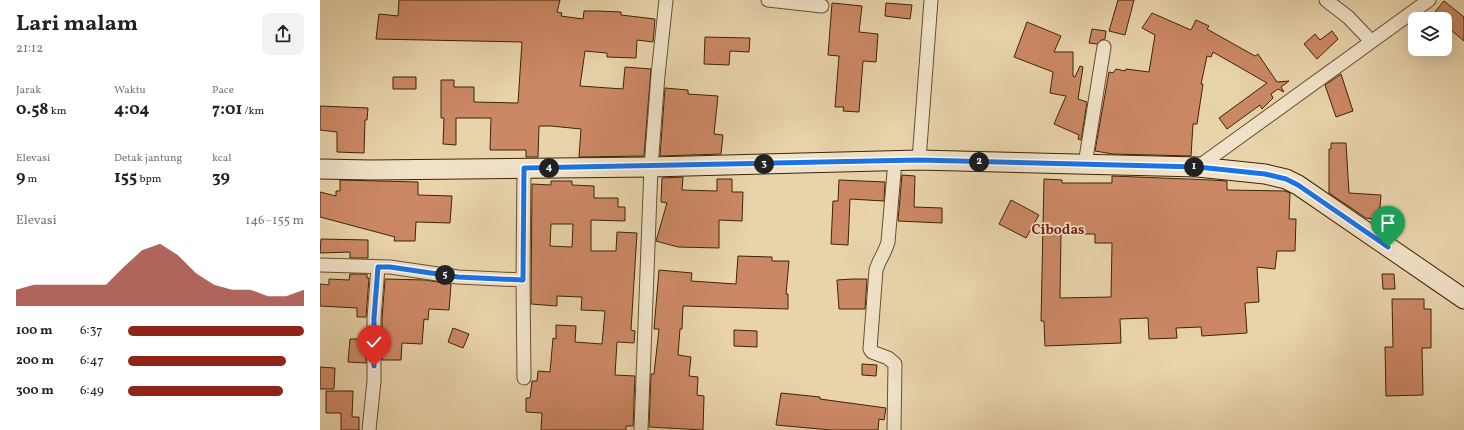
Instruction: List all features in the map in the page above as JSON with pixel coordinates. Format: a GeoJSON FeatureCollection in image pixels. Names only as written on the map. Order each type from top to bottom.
{"type":"FeatureCollection","features":[{"type":"Feature","properties":{"kind":"main road"},"geometry":{"type":"LineString","coordinates":[[320,169],[524,168],[919,160],[1198,167],[1265,174],[1286,179],[1298,185],[1464,299]]}},
{"type":"Feature","properties":{"kind":"street"},"geometry":{"type":"LineString","coordinates":[[641,430],[651,166],[658,75],[666,0]]}},
{"type":"Feature","properties":{"kind":"street"},"geometry":{"type":"LineString","coordinates":[[768,0],[822,6]]}},
{"type":"Feature","properties":{"kind":"street"},"geometry":{"type":"LineString","coordinates":[[919,160],[930,0]]}},
{"type":"Feature","properties":{"kind":"street"},"geometry":{"type":"LineString","coordinates":[[1326,0],[1348,17],[1371,41]]}},
{"type":"Feature","properties":{"kind":"street"},"geometry":{"type":"LineString","coordinates":[[1198,167],[1429,0]]}},
{"type":"Feature","properties":{"kind":"street"},"geometry":{"type":"LineString","coordinates":[[1085,164],[1104,47]]}},
{"type":"Feature","properties":{"kind":"street"},"geometry":{"type":"LineString","coordinates":[[894,430],[895,364],[888,358],[872,352],[870,349],[876,270],[879,261],[885,253],[888,242],[895,161]]}},
{"type":"Feature","properties":{"kind":"street"},"geometry":{"type":"LineString","coordinates":[[524,168],[524,378]]}},
{"type":"Feature","properties":{"kind":"street"},"geometry":{"type":"LineString","coordinates":[[320,265],[390,267],[458,277],[523,280]]}},
{"type":"Feature","properties":{"kind":"street"},"geometry":{"type":"LineString","coordinates":[[369,430],[374,381],[374,318],[378,267]]}},
{"type":"Feature","properties":{"kind":"building"},"geometry":{"type":"Polygon","coordinates":[[[399,0],[560,0],[557,12],[562,13],[561,16],[583,19],[584,11],[597,11],[621,12],[621,15],[655,19],[653,42],[637,40],[636,58],[607,57],[607,53],[585,51],[580,86],[623,89],[625,67],[651,69],[644,156],[579,157],[581,129],[551,126],[539,126],[538,157],[526,157],[526,150],[490,150],[491,118],[456,118],[456,145],[443,144],[444,118],[441,118],[441,80],[454,80],[454,87],[474,87],[474,102],[518,103],[522,42],[376,39],[379,14],[398,16],[399,0]]]}},
{"type":"Feature","properties":{"kind":"building"},"geometry":{"type":"Polygon","coordinates":[[[1118,0],[1134,0],[1125,35],[1109,31],[1118,0]]]}},
{"type":"Feature","properties":{"kind":"building"},"geometry":{"type":"Polygon","coordinates":[[[1444,1],[1464,17],[1464,41],[1452,31],[1452,12],[1435,12],[1444,1]]]}},
{"type":"Feature","properties":{"kind":"building"},"geometry":{"type":"Polygon","coordinates":[[[832,3],[862,6],[859,32],[878,34],[876,62],[863,61],[859,112],[843,111],[844,107],[835,107],[839,56],[828,55],[832,3]]]}},
{"type":"Feature","properties":{"kind":"building"},"geometry":{"type":"Polygon","coordinates":[[[886,3],[912,5],[910,19],[885,16],[886,3]]]}},
{"type":"Feature","properties":{"kind":"building"},"geometry":{"type":"Polygon","coordinates":[[[1152,13],[1191,30],[1196,20],[1209,26],[1207,29],[1255,56],[1258,54],[1277,82],[1289,81],[1281,87],[1284,92],[1278,89],[1271,94],[1273,98],[1262,109],[1260,105],[1227,129],[1219,118],[1267,83],[1213,52],[1211,57],[1207,56],[1201,84],[1203,84],[1197,124],[1193,124],[1191,156],[1113,154],[1095,151],[1109,72],[1113,73],[1116,69],[1125,71],[1126,69],[1149,72],[1155,35],[1142,28],[1152,13]]]}},
{"type":"Feature","properties":{"kind":"building"},"geometry":{"type":"Polygon","coordinates":[[[1027,22],[1061,36],[1054,52],[1073,52],[1073,76],[1075,77],[1080,66],[1083,67],[1078,99],[1087,102],[1081,140],[1078,139],[1079,135],[1054,124],[1066,96],[1050,93],[1053,72],[1014,57],[1027,22]]]}},
{"type":"Feature","properties":{"kind":"building"},"geometry":{"type":"Polygon","coordinates":[[[1092,29],[1106,31],[1105,39],[1101,40],[1097,44],[1089,43],[1092,29]]]}},
{"type":"Feature","properties":{"kind":"building"},"geometry":{"type":"Polygon","coordinates":[[[1332,31],[1338,39],[1317,59],[1304,44],[1315,34],[1320,40],[1332,31]]]}},
{"type":"Feature","properties":{"kind":"building"},"geometry":{"type":"Polygon","coordinates":[[[705,37],[750,38],[749,52],[730,51],[729,65],[704,64],[705,37]]]}},
{"type":"Feature","properties":{"kind":"building"},"geometry":{"type":"Polygon","coordinates":[[[1341,74],[1353,111],[1336,117],[1325,85],[1341,74]]]}},
{"type":"Feature","properties":{"kind":"building"},"geometry":{"type":"Polygon","coordinates":[[[393,77],[416,77],[416,89],[393,89],[393,77]]]}},
{"type":"Feature","properties":{"kind":"building"},"geometry":{"type":"Polygon","coordinates":[[[665,88],[688,90],[688,94],[718,96],[714,134],[723,135],[721,154],[660,156],[665,88]]]}},
{"type":"Feature","properties":{"kind":"building"},"geometry":{"type":"Polygon","coordinates":[[[320,106],[368,108],[367,120],[365,120],[364,153],[337,152],[337,132],[320,130],[320,106]]]}},
{"type":"Feature","properties":{"kind":"building"},"geometry":{"type":"Polygon","coordinates":[[[1331,143],[1346,143],[1349,193],[1381,195],[1379,220],[1366,218],[1329,193],[1329,149],[1331,149],[1331,143]]]}},
{"type":"Feature","properties":{"kind":"building"},"geometry":{"type":"Polygon","coordinates":[[[902,175],[915,176],[914,207],[942,208],[942,223],[898,221],[902,175]]]}},
{"type":"Feature","properties":{"kind":"building"},"geometry":{"type":"Polygon","coordinates":[[[1112,176],[1212,180],[1227,181],[1227,190],[1285,191],[1290,193],[1289,219],[1296,219],[1295,251],[1277,251],[1275,269],[1257,267],[1259,302],[1245,303],[1247,333],[1202,336],[1201,327],[1176,328],[1177,338],[1149,339],[1148,318],[1120,319],[1121,343],[1045,346],[1044,321],[1041,321],[1044,179],[1062,180],[1062,183],[1112,183],[1112,176]],[[1061,234],[1060,298],[1111,297],[1112,243],[1095,243],[1095,234],[1061,234]]]}},
{"type":"Feature","properties":{"kind":"building"},"geometry":{"type":"Polygon","coordinates":[[[683,177],[682,190],[717,191],[717,179],[732,179],[732,192],[743,192],[742,221],[719,220],[719,248],[678,247],[656,241],[667,203],[661,202],[662,178],[683,177]]]}},
{"type":"Feature","properties":{"kind":"building"},"geometry":{"type":"Polygon","coordinates":[[[340,180],[418,182],[418,195],[452,196],[450,223],[416,222],[415,241],[394,241],[395,237],[320,217],[320,192],[336,196],[336,191],[340,191],[340,180]]]}},
{"type":"Feature","properties":{"kind":"building"},"geometry":{"type":"Polygon","coordinates":[[[839,180],[885,182],[884,201],[850,199],[848,245],[831,244],[833,201],[838,201],[839,180]]]}},
{"type":"Feature","properties":{"kind":"building"},"geometry":{"type":"Polygon","coordinates":[[[551,181],[572,181],[572,185],[594,186],[594,198],[618,198],[618,207],[625,207],[625,221],[591,220],[591,251],[616,251],[617,232],[637,233],[631,330],[635,331],[634,343],[617,342],[615,375],[635,376],[633,426],[626,426],[626,430],[541,430],[542,413],[526,412],[526,398],[530,398],[532,381],[537,381],[538,371],[550,372],[553,338],[556,339],[556,325],[576,326],[575,342],[602,344],[605,311],[581,310],[582,297],[557,296],[557,306],[531,304],[532,184],[551,185],[551,181]],[[551,224],[550,246],[572,247],[573,224],[551,224]]]}},
{"type":"Feature","properties":{"kind":"building"},"geometry":{"type":"Polygon","coordinates":[[[1011,200],[1039,215],[1026,238],[999,224],[1011,200]]]}},
{"type":"Feature","properties":{"kind":"building"},"geometry":{"type":"Polygon","coordinates":[[[321,239],[368,240],[368,258],[350,258],[350,252],[320,253],[321,239]]]}},
{"type":"Feature","properties":{"kind":"building"},"geometry":{"type":"Polygon","coordinates":[[[738,256],[772,257],[772,261],[789,261],[786,294],[788,294],[788,309],[683,306],[682,329],[680,329],[678,355],[691,357],[689,376],[698,377],[697,395],[704,396],[703,430],[649,427],[651,374],[654,374],[659,329],[654,329],[659,270],[692,273],[691,281],[736,284],[738,256]]]}},
{"type":"Feature","properties":{"kind":"building"},"geometry":{"type":"Polygon","coordinates":[[[350,274],[367,274],[367,278],[369,278],[366,317],[357,317],[357,308],[320,306],[320,284],[329,285],[329,279],[349,280],[350,274]]]}},
{"type":"Feature","properties":{"kind":"building"},"geometry":{"type":"Polygon","coordinates":[[[1382,274],[1394,274],[1395,289],[1383,289],[1382,274]]]}},
{"type":"Feature","properties":{"kind":"building"},"geometry":{"type":"Polygon","coordinates":[[[385,279],[425,280],[451,284],[449,310],[429,309],[428,320],[424,319],[422,344],[402,343],[401,360],[382,360],[382,318],[385,279]]]}},
{"type":"Feature","properties":{"kind":"building"},"geometry":{"type":"Polygon","coordinates":[[[867,279],[865,309],[839,309],[837,280],[867,279]]]}},
{"type":"Feature","properties":{"kind":"building"},"geometry":{"type":"Polygon","coordinates":[[[1392,299],[1424,299],[1424,309],[1431,309],[1431,348],[1422,348],[1423,395],[1386,396],[1385,347],[1393,347],[1392,299]]]}},
{"type":"Feature","properties":{"kind":"building"},"geometry":{"type":"Polygon","coordinates":[[[453,328],[469,334],[463,348],[448,342],[453,328]]]}},
{"type":"Feature","properties":{"kind":"building"},"geometry":{"type":"Polygon","coordinates":[[[734,330],[757,331],[757,347],[734,346],[734,330]]]}},
{"type":"Feature","properties":{"kind":"building"},"geometry":{"type":"Polygon","coordinates":[[[350,339],[366,339],[366,363],[348,362],[350,339]]]}},
{"type":"Feature","properties":{"kind":"building"},"geometry":{"type":"Polygon","coordinates":[[[862,364],[877,365],[876,376],[862,375],[862,364]]]}},
{"type":"Feature","properties":{"kind":"building"},"geometry":{"type":"Polygon","coordinates":[[[320,367],[335,368],[334,389],[320,389],[320,367]]]}},
{"type":"Feature","properties":{"kind":"building"},"geometry":{"type":"Polygon","coordinates":[[[326,391],[353,391],[352,417],[359,417],[359,430],[341,430],[341,413],[326,413],[326,391]]]}},
{"type":"Feature","properties":{"kind":"building"},"geometry":{"type":"Polygon","coordinates":[[[781,393],[820,397],[820,399],[886,408],[884,420],[879,419],[878,430],[831,430],[776,425],[781,393]]]}},
{"type":"Feature","properties":{"kind":"district","name":"Cibodas"},"geometry":{"type":"Point","coordinates":[1058,230]}},
{"type":"Feature","properties":{"kind":"route"},"geometry":{"type":"LineString","coordinates":[[374,366],[374,318],[378,267],[390,267],[458,277],[523,280],[524,168],[919,160],[1198,167],[1265,174],[1286,179],[1298,185],[1388,247]]}}]}
